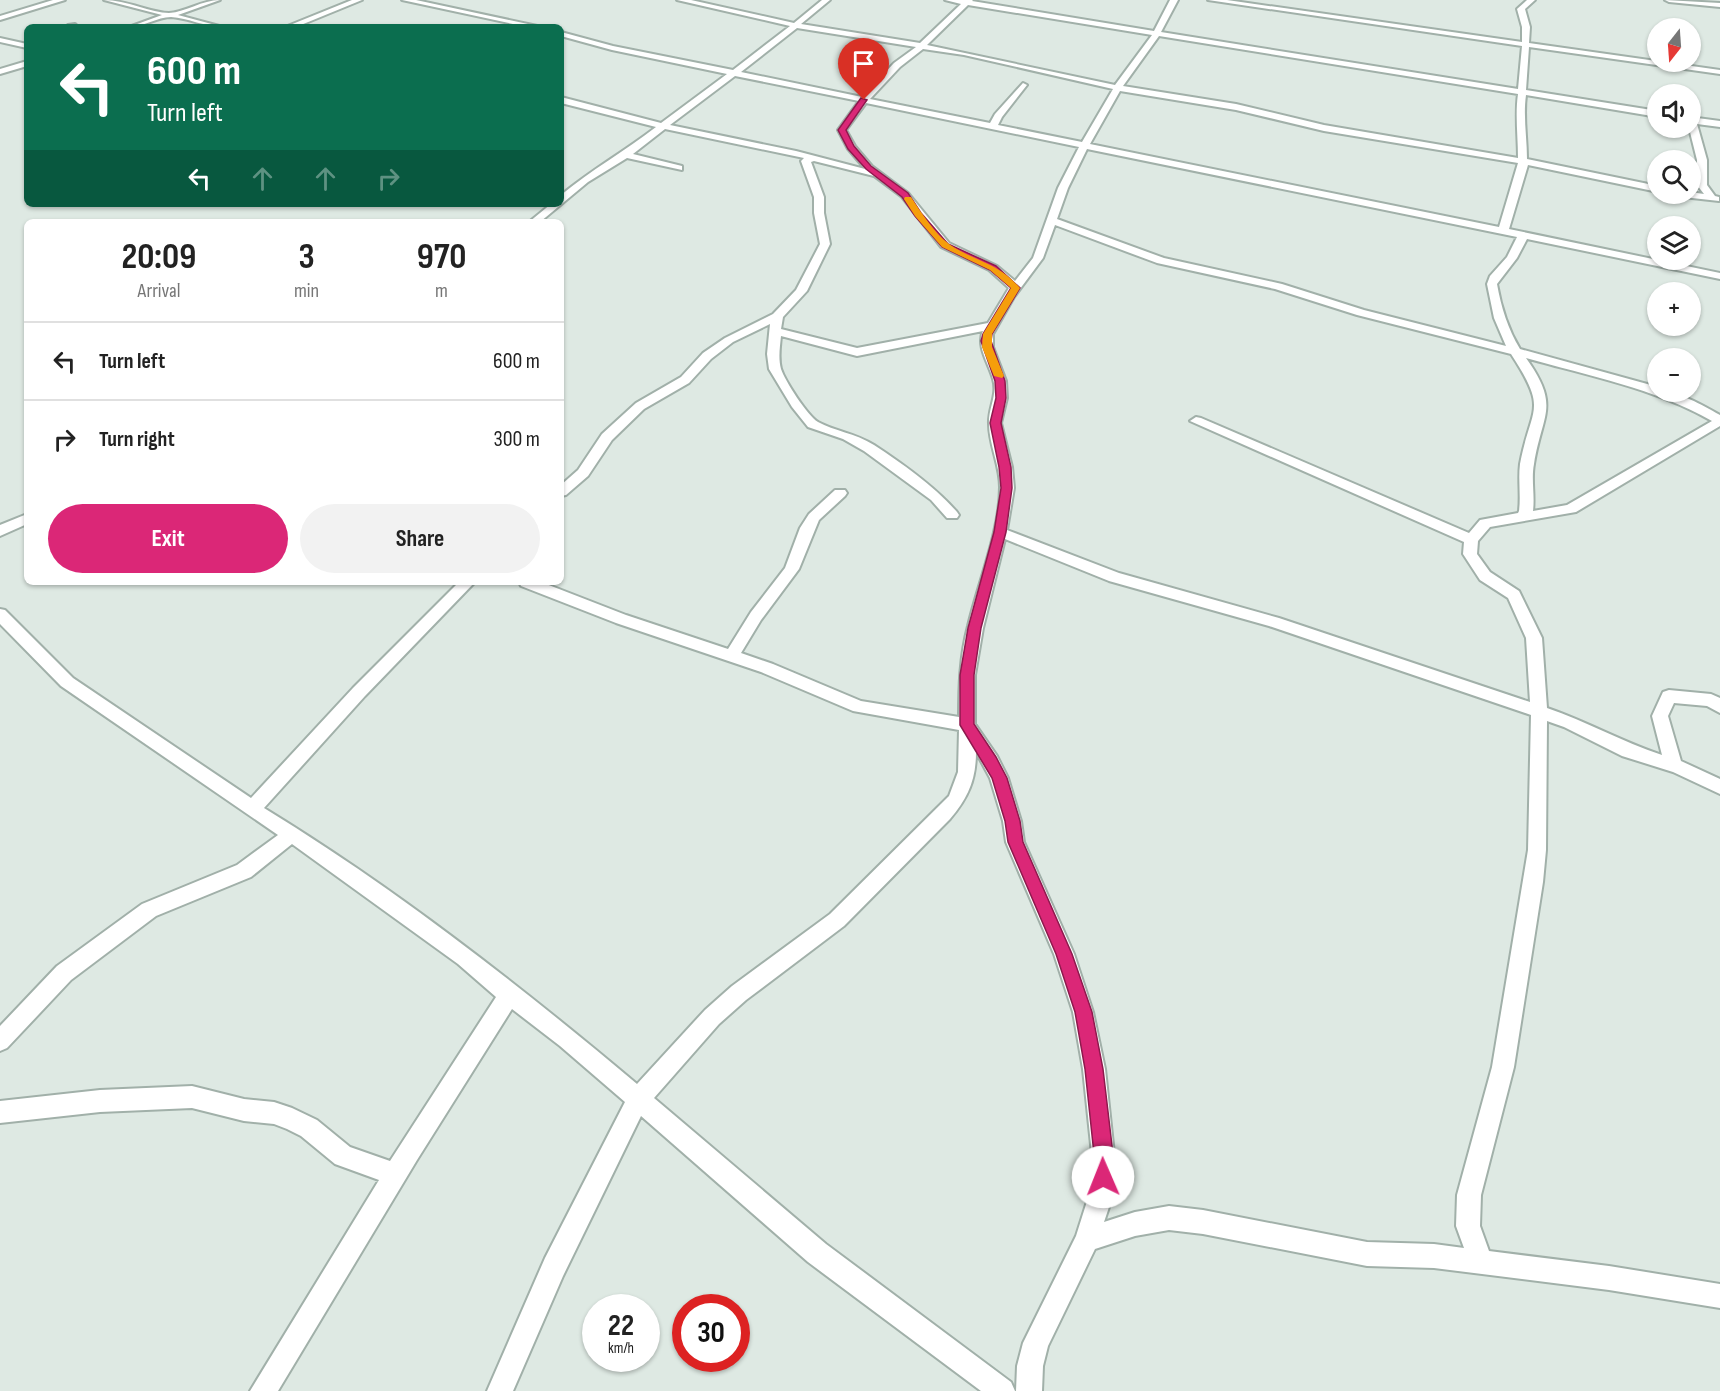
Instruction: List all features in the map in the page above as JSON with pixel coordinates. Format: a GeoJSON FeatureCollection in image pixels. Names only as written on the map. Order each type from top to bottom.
{"type":"FeatureCollection","features":[{"type":"Feature","properties":{"kind":"street"},"geometry":{"type":"LineString","coordinates":[[0,18],[62,0]]}},
{"type":"Feature","properties":{"kind":"street"},"geometry":{"type":"LineString","coordinates":[[108,0],[207,24]]}},
{"type":"Feature","properties":{"kind":"street"},"geometry":{"type":"LineString","coordinates":[[142,24],[216,0]]}},
{"type":"Feature","properties":{"kind":"street"},"geometry":{"type":"LineString","coordinates":[[297,24],[358,0]]}},
{"type":"Feature","properties":{"kind":"street"},"geometry":{"type":"LineString","coordinates":[[406,0],[440,9],[522,24]]}},
{"type":"Feature","properties":{"kind":"street"},"geometry":{"type":"LineString","coordinates":[[681,0],[795,26],[969,54],[1119,88],[1236,107],[1324,128],[1523,162],[1647,187]]}},
{"type":"Feature","properties":{"kind":"street"},"geometry":{"type":"LineString","coordinates":[[564,198],[585,180],[626,155],[826,0]]}},
{"type":"Feature","properties":{"kind":"street"},"geometry":{"type":"LineString","coordinates":[[949,0],[967,1],[1647,112]]}},
{"type":"Feature","properties":{"kind":"street"},"geometry":{"type":"LineString","coordinates":[[500,1391],[554,1267],[638,1099],[712,1017],[739,993],[837,920],[955,801],[963,787],[967,772],[967,675],[975,628],[1000,532],[1007,488],[1005,467],[995,423],[1001,398],[1000,381],[986,341],[1016,288],[1045,245],[1051,220],[1064,188],[1087,145],[1098,118],[1135,60],[1157,33],[1174,0]]}},
{"type":"Feature","properties":{"kind":"street"},"geometry":{"type":"LineString","coordinates":[[1212,0],[1720,72]]}},
{"type":"Feature","properties":{"kind":"street"},"geometry":{"type":"LineString","coordinates":[[1503,231],[1514,190],[1523,168],[1522,128],[1519,115],[1523,93],[1526,27],[1521,9],[1531,0]]}},
{"type":"Feature","properties":{"kind":"street"},"geometry":{"type":"LineString","coordinates":[[1669,0],[1720,5]]}},
{"type":"Feature","properties":{"kind":"street"},"geometry":{"type":"LineString","coordinates":[[967,1],[864,100],[842,130],[856,153],[880,177],[905,195],[945,245],[993,268],[1016,288]]}},
{"type":"Feature","properties":{"kind":"street"},"geometry":{"type":"LineString","coordinates":[[564,35],[612,48],[1720,276]]}},
{"type":"Feature","properties":{"kind":"street"},"geometry":{"type":"LineString","coordinates":[[0,40],[24,45]]}},
{"type":"Feature","properties":{"kind":"street"},"geometry":{"type":"LineString","coordinates":[[17,44],[24,42]]}},
{"type":"Feature","properties":{"kind":"street"},"geometry":{"type":"LineString","coordinates":[[0,72],[24,64]]}},
{"type":"Feature","properties":{"kind":"street"},"geometry":{"type":"LineString","coordinates":[[993,127],[998,116],[1023,85]]}},
{"type":"Feature","properties":{"kind":"street"},"geometry":{"type":"LineString","coordinates":[[564,101],[662,126],[812,158],[880,177]]}},
{"type":"Feature","properties":{"kind":"street"},"geometry":{"type":"LineString","coordinates":[[1701,121],[1720,124]]}},
{"type":"Feature","properties":{"kind":"street"},"geometry":{"type":"LineString","coordinates":[[1696,138],[1702,160],[1702,185],[1716,199]]}},
{"type":"Feature","properties":{"kind":"street"},"geometry":{"type":"LineString","coordinates":[[626,155],[679,168]]}},
{"type":"Feature","properties":{"kind":"street"},"geometry":{"type":"LineString","coordinates":[[564,489],[583,473],[607,437],[640,406],[685,380],[707,356],[729,340],[777,316],[801,291],[825,244],[819,213],[819,197],[806,161],[812,158]]}},
{"type":"Feature","properties":{"kind":"street"},"geometry":{"type":"LineString","coordinates":[[1701,197],[1716,199]]}},
{"type":"Feature","properties":{"kind":"street"},"geometry":{"type":"LineString","coordinates":[[538,219],[553,207]]}},
{"type":"Feature","properties":{"kind":"street"},"geometry":{"type":"LineString","coordinates":[[1051,220],[1161,261],[1278,286],[1361,313],[1515,351],[1647,388]]}},
{"type":"Feature","properties":{"kind":"street"},"geometry":{"type":"LineString","coordinates":[[1523,236],[1512,258],[1494,278],[1492,284],[1506,334],[1527,367],[1540,394],[1540,417],[1526,475],[1529,500],[1524,517]]}},
{"type":"Feature","properties":{"kind":"street"},"geometry":{"type":"LineString","coordinates":[[777,316],[773,354],[775,369],[806,418],[813,424],[848,436],[869,448],[930,491],[952,515]]}},
{"type":"Feature","properties":{"kind":"street"},"geometry":{"type":"LineString","coordinates":[[775,331],[838,350],[857,352],[880,350],[994,325]]}},
{"type":"Feature","properties":{"kind":"street"},"geometry":{"type":"LineString","coordinates":[[1482,1263],[1468,1226],[1469,1196],[1503,1066],[1533,882],[1537,850],[1539,712],[1534,638],[1514,595],[1485,576],[1470,554],[1471,540],[1485,523],[1571,509],[1720,420],[1688,402]]}},
{"type":"Feature","properties":{"kind":"street"},"geometry":{"type":"LineString","coordinates":[[1196,421],[1471,540]]}},
{"type":"Feature","properties":{"kind":"street"},"geometry":{"type":"LineString","coordinates":[[732,655],[756,616],[792,568],[807,528],[814,517],[840,493]]}},
{"type":"Feature","properties":{"kind":"street"},"geometry":{"type":"LineString","coordinates":[[0,531],[24,520]]}},
{"type":"Feature","properties":{"kind":"street"},"geometry":{"type":"LineString","coordinates":[[1000,532],[1114,577],[1274,622],[1570,722],[1628,751],[1672,765],[1720,786]]}},
{"type":"Feature","properties":{"kind":"street"},"geometry":{"type":"LineString","coordinates":[[252,809],[359,692],[465,585]]}},
{"type":"Feature","properties":{"kind":"street"},"geometry":{"type":"LineString","coordinates":[[533,585],[621,619],[732,655],[859,707],[967,725],[991,761],[999,778],[1012,821],[1015,842],[1064,954],[1083,1012],[1094,1069],[1103,1154],[1101,1195],[1087,1240],[1036,1343],[1030,1366],[1029,1391]]}},
{"type":"Feature","properties":{"kind":"street"},"geometry":{"type":"LineString","coordinates":[[0,614],[67,682],[292,834],[465,957],[508,995],[567,1039],[817,1253],[1002,1391]]}},
{"type":"Feature","properties":{"kind":"street"},"geometry":{"type":"LineString","coordinates":[[1672,765],[1660,716],[1669,696],[1711,700],[1720,707]]}},
{"type":"Feature","properties":{"kind":"street"},"geometry":{"type":"LineString","coordinates":[[0,1041],[64,973],[149,910],[244,871],[292,834]]}},
{"type":"Feature","properties":{"kind":"street"},"geometry":{"type":"LineString","coordinates":[[263,1391],[508,995]]}},
{"type":"Feature","properties":{"kind":"street"},"geometry":{"type":"LineString","coordinates":[[0,1112],[100,1101],[192,1097],[244,1110],[274,1113],[292,1119],[309,1128],[343,1156],[397,1175]]}},
{"type":"Feature","properties":{"kind":"street"},"geometry":{"type":"LineString","coordinates":[[1087,1240],[1135,1224],[1169,1218],[1203,1222],[1367,1254],[1434,1256],[1720,1296]]}},
{"type":"Feature","properties":{"kind":"slow traffic"},"geometry":{"type":"LineString","coordinates":[[908,199],[945,245],[955,252],[993,268],[1016,288],[987,334],[987,347],[999,376]]}},
{"type":"Feature","properties":{"kind":"route"},"geometry":{"type":"LineString","coordinates":[[864,100],[858,105],[842,130],[851,147],[869,168],[905,195],[945,245],[955,252],[993,268],[1016,288],[987,334],[986,341],[1000,381],[1001,398],[995,423],[1005,467],[1007,488],[1000,532],[984,587],[967,675],[967,725],[991,761],[999,778],[1012,821],[1015,842],[1064,954],[1083,1012],[1094,1069],[1103,1154],[1103,1177]]}}]}
